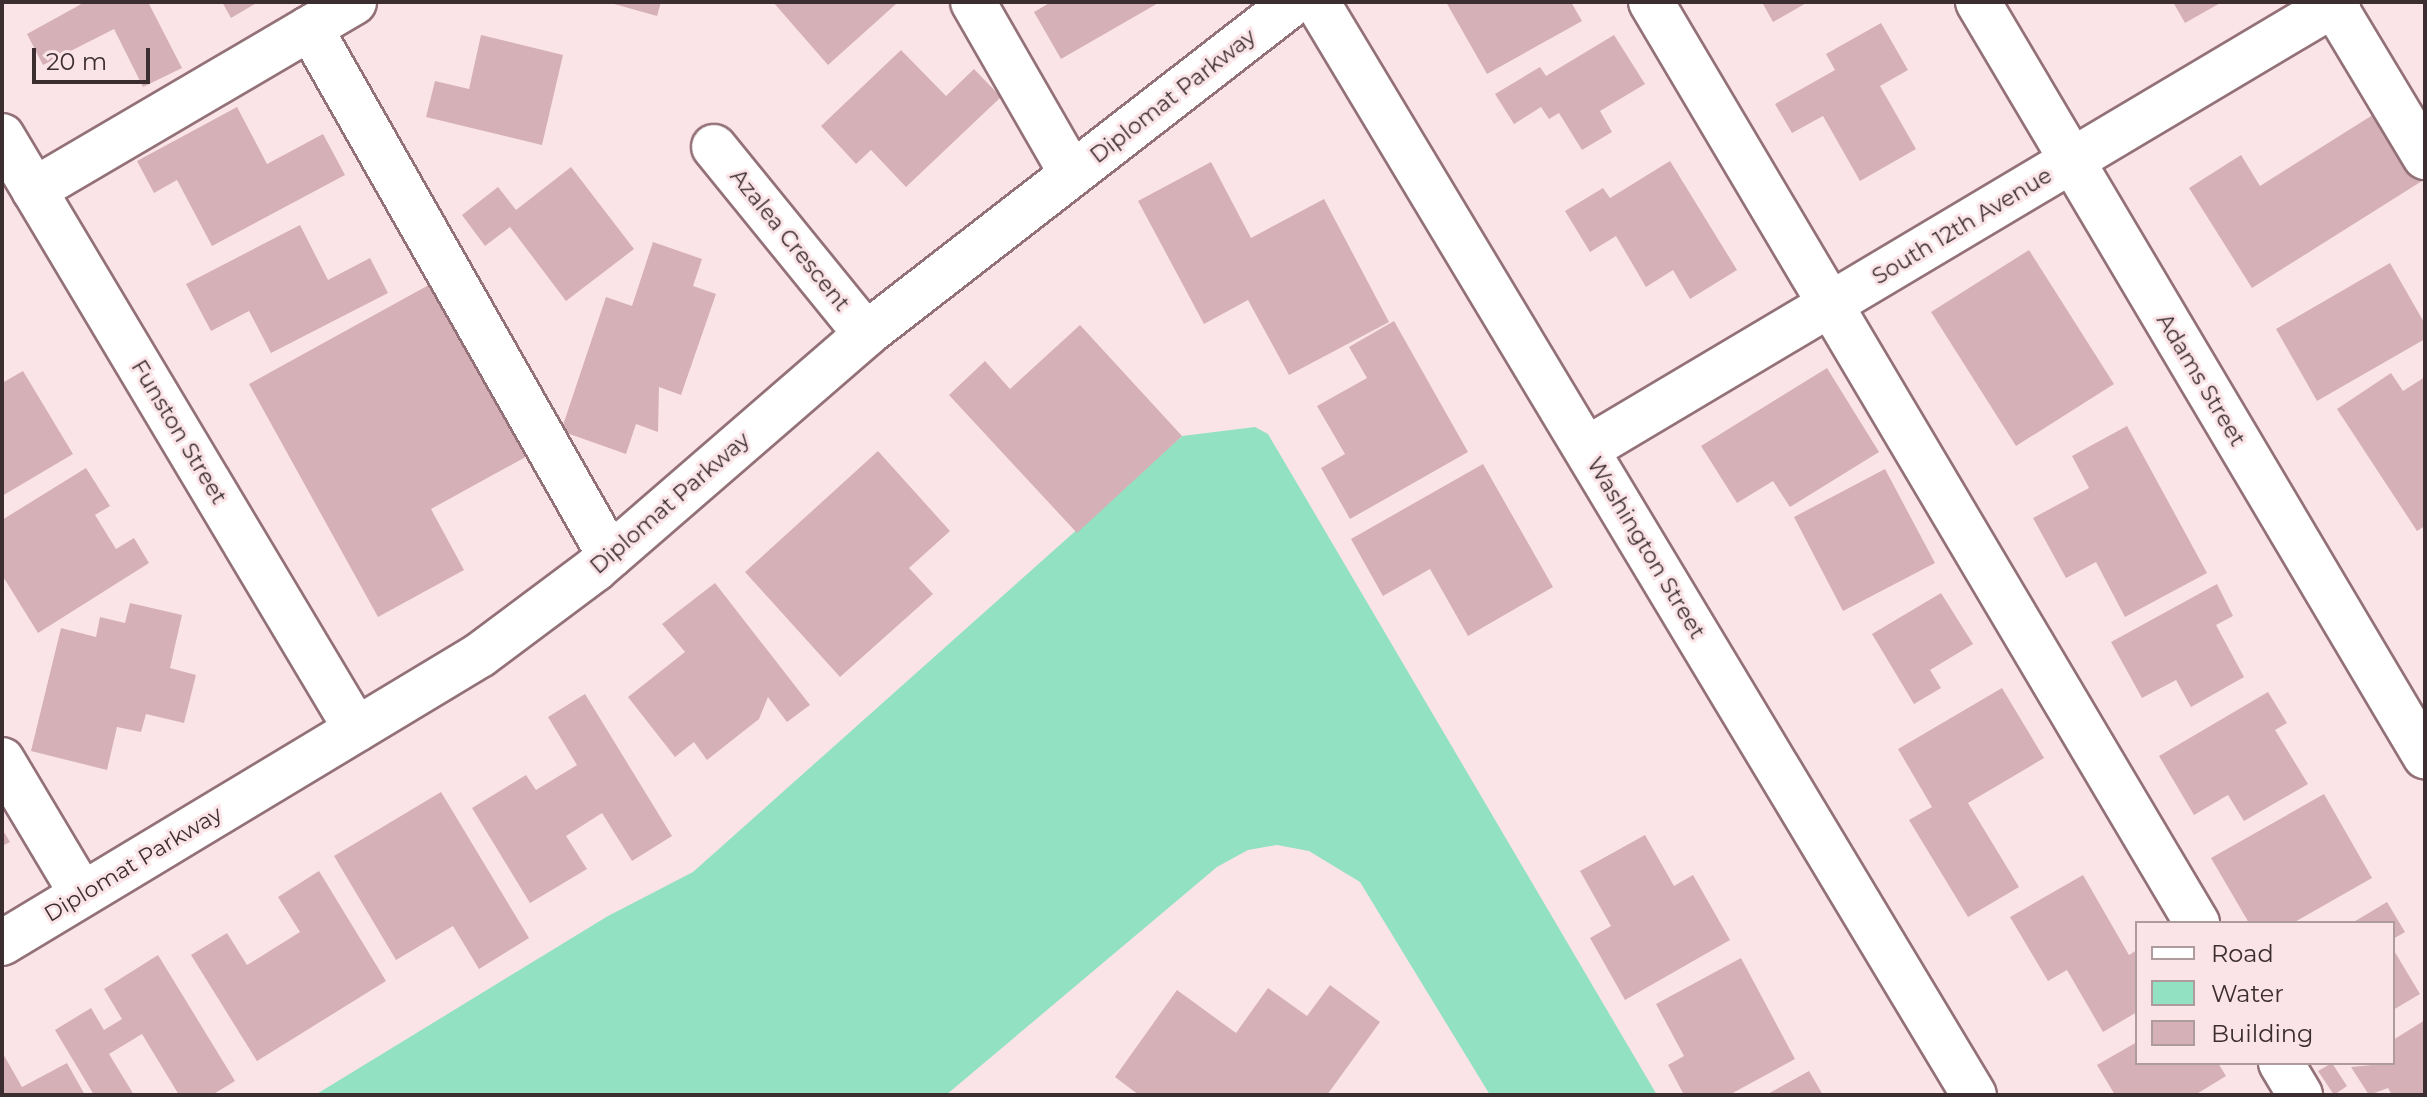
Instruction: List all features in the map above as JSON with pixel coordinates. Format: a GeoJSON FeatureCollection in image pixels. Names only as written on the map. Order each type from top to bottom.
{"type":"FeatureCollection","features":[{"type":"Feature","properties":{"kind":"street"},"geometry":{"type":"LineString","coordinates":[[34,190],[354,2]]}},
{"type":"Feature","properties":{"kind":"street"},"geometry":{"type":"LineString","coordinates":[[973,2],[1072,174]]}},
{"type":"Feature","properties":{"kind":"street","name":"Diplomat Parkway"},"geometry":{"type":"LineString","coordinates":[[2,943],[480,655],[610,556],[866,334],[1294,2]]}},
{"type":"Feature","properties":{"kind":"street","name":"Washington Street"},"geometry":{"type":"LineString","coordinates":[[1317,2],[1974,1095]]}},
{"type":"Feature","properties":{"kind":"street"},"geometry":{"type":"LineString","coordinates":[[1651,2],[2196,921]]}},
{"type":"Feature","properties":{"kind":"street","name":"Adams Street"},"geometry":{"type":"LineString","coordinates":[[1978,2],[2425,756]]}},
{"type":"Feature","properties":{"kind":"street"},"geometry":{"type":"LineString","coordinates":[[2335,3],[2425,157]]}},
{"type":"Feature","properties":{"kind":"street","name":"South 12th Avenue"},"geometry":{"type":"LineString","coordinates":[[1587,449],[2335,3]]}},
{"type":"Feature","properties":{"kind":"street"},"geometry":{"type":"LineString","coordinates":[[310,28],[610,556]]}},
{"type":"Feature","properties":{"kind":"street","name":"Funston Street"},"geometry":{"type":"LineString","coordinates":[[2,136],[356,729]]}},
{"type":"Feature","properties":{"kind":"street","name":"Azalea Crescent"},"geometry":{"type":"LineString","coordinates":[[714,147],[866,334]]}},
{"type":"Feature","properties":{"kind":"street"},"geometry":{"type":"LineString","coordinates":[[2,760],[82,894]]}},
{"type":"Feature","properties":{"kind":"street"},"geometry":{"type":"LineString","coordinates":[[2282,1065],[2300,1095]]}},
{"type":"Feature","properties":{"kind":"water"},"geometry":{"type":"Polygon","coordinates":[[[1255,427],[1268,434],[1657,1095],[1490,1095],[1360,882],[1309,851],[1277,845],[1248,850],[1217,867],[946,1095],[315,1095],[608,916],[693,872],[1182,436],[1255,427]]]}},
{"type":"Feature","properties":{"kind":"building"},"geometry":{"type":"Polygon","coordinates":[[[85,2],[148,2],[182,68],[143,87],[114,29],[43,65],[27,34],[85,2]]]}},
{"type":"Feature","properties":{"kind":"building"},"geometry":{"type":"Polygon","coordinates":[[[222,2],[258,2],[231,18],[222,2]]]}},
{"type":"Feature","properties":{"kind":"building"},"geometry":{"type":"Polygon","coordinates":[[[607,2],[661,2],[657,16],[607,2]]]}},
{"type":"Feature","properties":{"kind":"building"},"geometry":{"type":"Polygon","coordinates":[[[773,2],[895,2],[896,4],[828,65],[773,2]]]}},
{"type":"Feature","properties":{"kind":"building"},"geometry":{"type":"Polygon","coordinates":[[[1051,2],[1160,2],[1061,59],[1034,12],[1051,2]]]}},
{"type":"Feature","properties":{"kind":"building"},"geometry":{"type":"Polygon","coordinates":[[[1446,2],[1571,2],[1582,21],[1487,74],[1446,2]]]}},
{"type":"Feature","properties":{"kind":"building"},"geometry":{"type":"Polygon","coordinates":[[[1762,2],[1808,2],[1773,22],[1762,2]]]}},
{"type":"Feature","properties":{"kind":"building"},"geometry":{"type":"Polygon","coordinates":[[[2173,2],[2222,2],[2185,23],[2173,2]]]}},
{"type":"Feature","properties":{"kind":"building"},"geometry":{"type":"Polygon","coordinates":[[[1881,23],[1908,70],[1880,86],[1916,149],[1860,181],[1823,116],[1792,133],[1775,104],[1835,70],[1826,54],[1881,23]]]}},
{"type":"Feature","properties":{"kind":"building"},"geometry":{"type":"Polygon","coordinates":[[[481,35],[563,55],[542,145],[426,117],[435,81],[469,89],[481,35]]]}},
{"type":"Feature","properties":{"kind":"building"},"geometry":{"type":"Polygon","coordinates":[[[1614,35],[1645,84],[1600,111],[1612,132],[1582,150],[1559,113],[1549,119],[1541,107],[1514,124],[1495,94],[1540,67],[1546,76],[1614,35]]]}},
{"type":"Feature","properties":{"kind":"building"},"geometry":{"type":"Polygon","coordinates":[[[901,50],[946,96],[974,69],[1001,97],[906,187],[871,150],[856,164],[821,126],[901,50]]]}},
{"type":"Feature","properties":{"kind":"building"},"geometry":{"type":"Polygon","coordinates":[[[237,107],[267,164],[323,134],[345,175],[212,246],[177,180],[154,193],[137,161],[237,107]]]}},
{"type":"Feature","properties":{"kind":"building"},"geometry":{"type":"Polygon","coordinates":[[[2379,111],[2422,181],[2252,288],[2189,188],[2241,155],[2260,186],[2379,111]]]}},
{"type":"Feature","properties":{"kind":"building"},"geometry":{"type":"Polygon","coordinates":[[[1670,161],[1737,270],[1690,299],[1673,270],[1646,287],[1616,236],[1590,252],[1565,211],[1603,188],[1610,198],[1670,161]]]}},
{"type":"Feature","properties":{"kind":"building"},"geometry":{"type":"Polygon","coordinates":[[[1211,162],[1251,238],[1324,199],[1389,322],[1289,375],[1248,300],[1204,324],[1138,201],[1211,162]]]}},
{"type":"Feature","properties":{"kind":"building"},"geometry":{"type":"Polygon","coordinates":[[[571,167],[634,249],[566,301],[510,227],[485,246],[462,215],[498,187],[516,210],[571,167]]]}},
{"type":"Feature","properties":{"kind":"building"},"geometry":{"type":"Polygon","coordinates":[[[300,225],[328,280],[370,258],[388,293],[271,353],[249,311],[211,331],[186,284],[300,225]]]}},
{"type":"Feature","properties":{"kind":"building"},"geometry":{"type":"Polygon","coordinates":[[[653,242],[702,259],[693,286],[716,294],[681,395],[659,387],[658,432],[636,424],[626,454],[561,431],[606,297],[632,306],[653,242]]]}},
{"type":"Feature","properties":{"kind":"building"},"geometry":{"type":"Polygon","coordinates":[[[2029,250],[2114,384],[2016,446],[1931,312],[2029,250]]]}},
{"type":"Feature","properties":{"kind":"building"},"geometry":{"type":"Polygon","coordinates":[[[2390,263],[2425,324],[2425,339],[2317,401],[2276,329],[2390,263]]]}},
{"type":"Feature","properties":{"kind":"building"},"geometry":{"type":"Polygon","coordinates":[[[436,281],[531,454],[431,509],[464,570],[378,617],[249,384],[436,281]]]}},
{"type":"Feature","properties":{"kind":"building"},"geometry":{"type":"Polygon","coordinates":[[[1394,321],[1468,452],[1350,519],[1321,468],[1345,454],[1317,406],[1367,378],[1349,347],[1394,321]]]}},
{"type":"Feature","properties":{"kind":"building"},"geometry":{"type":"Polygon","coordinates":[[[1080,325],[1182,436],[1077,533],[949,395],[985,361],[1010,389],[1080,325]]]}},
{"type":"Feature","properties":{"kind":"building"},"geometry":{"type":"Polygon","coordinates":[[[1827,368],[1879,452],[1790,507],[1773,481],[1737,503],[1701,446],[1827,368]]]}},
{"type":"Feature","properties":{"kind":"building"},"geometry":{"type":"Polygon","coordinates":[[[23,371],[73,454],[2,496],[2,383],[23,371]]]}},
{"type":"Feature","properties":{"kind":"building"},"geometry":{"type":"Polygon","coordinates":[[[2391,373],[2403,391],[2425,377],[2425,526],[2417,531],[2337,409],[2391,373]]]}},
{"type":"Feature","properties":{"kind":"building"},"geometry":{"type":"Polygon","coordinates":[[[2127,426],[2207,573],[2125,617],[2096,562],[2066,578],[2033,518],[2089,488],[2072,456],[2127,426]]]}},
{"type":"Feature","properties":{"kind":"building"},"geometry":{"type":"Polygon","coordinates":[[[878,451],[950,531],[909,568],[933,594],[840,677],[745,572],[878,451]]]}},
{"type":"Feature","properties":{"kind":"building"},"geometry":{"type":"Polygon","coordinates":[[[1483,464],[1553,587],[1468,636],[1430,569],[1383,596],[1351,539],[1483,464]]]}},
{"type":"Feature","properties":{"kind":"building"},"geometry":{"type":"Polygon","coordinates":[[[86,468],[110,506],[95,515],[116,549],[134,538],[149,563],[38,633],[2,575],[2,520],[86,468]]]}},
{"type":"Feature","properties":{"kind":"building"},"geometry":{"type":"Polygon","coordinates":[[[1885,469],[1935,563],[1843,611],[1794,517],[1885,469]]]}},
{"type":"Feature","properties":{"kind":"building"},"geometry":{"type":"Polygon","coordinates":[[[715,583],[810,705],[787,722],[768,697],[759,719],[707,760],[694,742],[675,757],[628,697],[685,652],[662,624],[715,583]]]}},
{"type":"Feature","properties":{"kind":"building"},"geometry":{"type":"Polygon","coordinates":[[[2217,584],[2233,616],[2216,625],[2244,677],[2191,707],[2176,680],[2142,698],[2111,642],[2217,584]]]}},
{"type":"Feature","properties":{"kind":"building"},"geometry":{"type":"Polygon","coordinates":[[[1941,593],[1973,644],[1930,670],[1941,688],[1914,704],[1872,634],[1941,593]]]}},
{"type":"Feature","properties":{"kind":"building"},"geometry":{"type":"Polygon","coordinates":[[[130,603],[182,615],[170,668],[196,675],[184,723],[146,714],[141,732],[117,727],[107,770],[31,751],[61,628],[96,637],[100,617],[125,623],[130,603]]]}},
{"type":"Feature","properties":{"kind":"building"},"geometry":{"type":"Polygon","coordinates":[[[2002,688],[2044,758],[1968,803],[2019,887],[1968,917],[1909,820],[1932,807],[1898,749],[2002,688]]]}},
{"type":"Feature","properties":{"kind":"building"},"geometry":{"type":"Polygon","coordinates":[[[2268,692],[2287,723],[2275,730],[2308,784],[2244,821],[2228,795],[2194,815],[2159,756],[2268,692]]]}},
{"type":"Feature","properties":{"kind":"building"},"geometry":{"type":"Polygon","coordinates":[[[585,694],[672,836],[632,861],[602,813],[566,836],[587,869],[530,903],[472,808],[526,775],[536,790],[577,765],[548,717],[585,694]]]}},
{"type":"Feature","properties":{"kind":"building"},"geometry":{"type":"Polygon","coordinates":[[[441,792],[529,938],[479,969],[453,926],[396,960],[334,856],[441,792]]]}},
{"type":"Feature","properties":{"kind":"building"},"geometry":{"type":"Polygon","coordinates":[[[2324,794],[2372,878],[2297,921],[2248,921],[2211,858],[2324,794]]]}},
{"type":"Feature","properties":{"kind":"building"},"geometry":{"type":"Polygon","coordinates":[[[2,829],[10,842],[2,846],[2,829]]]}},
{"type":"Feature","properties":{"kind":"building"},"geometry":{"type":"Polygon","coordinates":[[[1645,835],[1674,886],[1693,875],[1730,940],[1625,1000],[1590,938],[1611,926],[1580,871],[1645,835]]]}},
{"type":"Feature","properties":{"kind":"building"},"geometry":{"type":"Polygon","coordinates":[[[319,871],[386,981],[257,1061],[191,955],[227,933],[247,965],[300,932],[278,897],[319,871]]]}},
{"type":"Feature","properties":{"kind":"building"},"geometry":{"type":"Polygon","coordinates":[[[2083,875],[2129,955],[2135,951],[2135,1013],[2103,1032],[2067,970],[2048,981],[2010,917],[2083,875]]]}},
{"type":"Feature","properties":{"kind":"building"},"geometry":{"type":"Polygon","coordinates":[[[2387,902],[2405,932],[2395,938],[2395,921],[2355,921],[2387,902]]]}},
{"type":"Feature","properties":{"kind":"building"},"geometry":{"type":"Polygon","coordinates":[[[2395,952],[2420,994],[2395,1009],[2395,952]]]}},
{"type":"Feature","properties":{"kind":"building"},"geometry":{"type":"Polygon","coordinates":[[[158,955],[235,1081],[212,1095],[179,1095],[142,1034],[109,1054],[134,1095],[94,1095],[55,1030],[91,1008],[104,1030],[122,1019],[104,989],[158,955]]]}},
{"type":"Feature","properties":{"kind":"building"},"geometry":{"type":"Polygon","coordinates":[[[1741,958],[1795,1059],[1729,1095],[1684,1095],[1668,1065],[1684,1056],[1656,1004],[1741,958]]]}},
{"type":"Feature","properties":{"kind":"building"},"geometry":{"type":"Polygon","coordinates":[[[1330,985],[1380,1022],[1327,1095],[1139,1095],[1115,1077],[1177,990],[1236,1033],[1268,988],[1307,1016],[1330,985]]]}},
{"type":"Feature","properties":{"kind":"building"},"geometry":{"type":"Polygon","coordinates":[[[2425,1020],[2425,1095],[2392,1095],[2388,1088],[2369,1095],[2351,1067],[2395,1065],[2395,1039],[2425,1020]]]}},
{"type":"Feature","properties":{"kind":"building"},"geometry":{"type":"Polygon","coordinates":[[[2135,1043],[2135,1065],[2219,1065],[2226,1076],[2195,1095],[2115,1095],[2097,1065],[2135,1043]]]}},
{"type":"Feature","properties":{"kind":"building"},"geometry":{"type":"Polygon","coordinates":[[[2,1052],[22,1087],[67,1063],[85,1095],[2,1095],[2,1052]]]}},
{"type":"Feature","properties":{"kind":"building"},"geometry":{"type":"Polygon","coordinates":[[[2333,1065],[2347,1086],[2334,1095],[2318,1071],[2333,1065]]]}},
{"type":"Feature","properties":{"kind":"building"},"geometry":{"type":"Polygon","coordinates":[[[1809,1071],[1823,1095],[1766,1095],[1809,1071]]]}}]}
